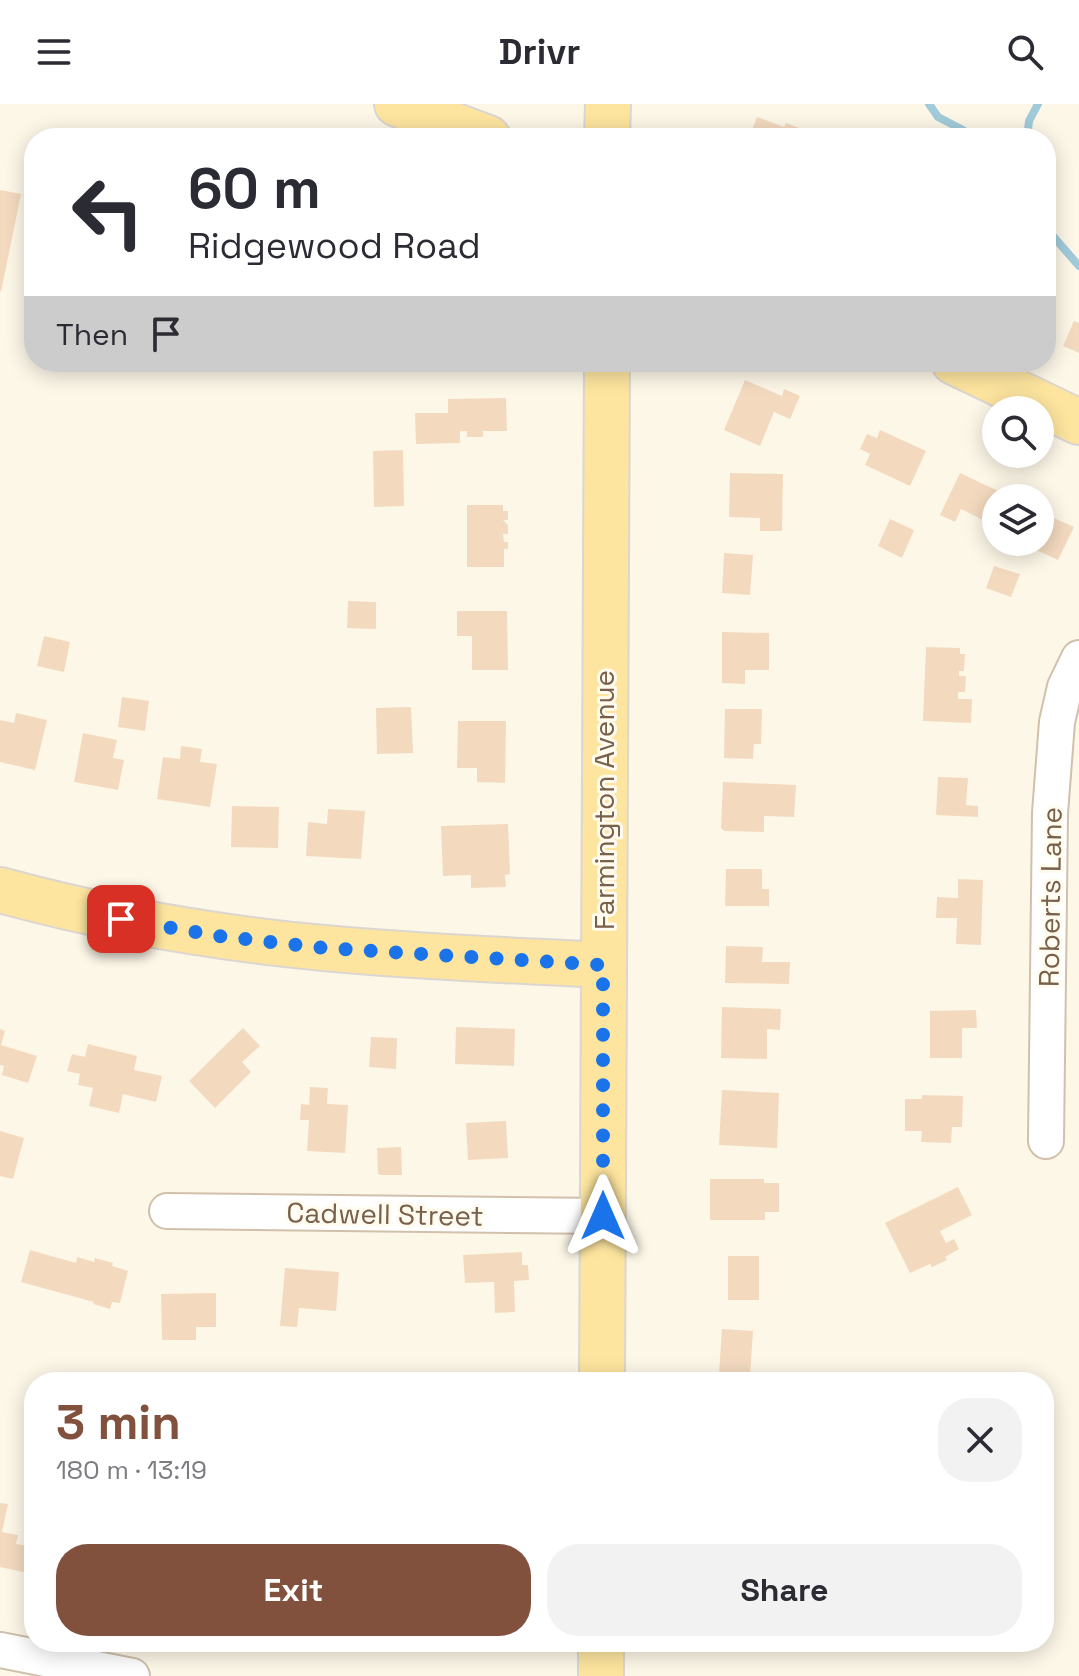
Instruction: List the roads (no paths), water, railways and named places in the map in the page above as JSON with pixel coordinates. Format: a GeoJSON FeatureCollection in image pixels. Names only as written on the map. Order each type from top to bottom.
{"type":"FeatureCollection","features":[{"type":"Feature","properties":{"kind":"main road"},"geometry":{"type":"LineString","coordinates":[[397,104],[461,128]]}},
{"type":"Feature","properties":{"kind":"main road"},"geometry":{"type":"LineString","coordinates":[[607,128],[608,104]]}},
{"type":"Feature","properties":{"kind":"main road","name":"Farmington Avenue"},"geometry":{"type":"LineString","coordinates":[[602,1372],[607,372]]}},
{"type":"Feature","properties":{"kind":"main road"},"geometry":{"type":"LineString","coordinates":[[975,372],[1079,422]]}},
{"type":"Feature","properties":{"kind":"main road"},"geometry":{"type":"LineString","coordinates":[[0,890],[121,919],[218,936],[324,948],[603,965]]}},
{"type":"Feature","properties":{"kind":"main road"},"geometry":{"type":"LineString","coordinates":[[601,1652],[601,1676]]}},
{"type":"Feature","properties":{"kind":"street","name":"Roberts Lane"},"geometry":{"type":"LineString","coordinates":[[1046,1141],[1051,798],[1057,722],[1065,687],[1079,658]]}},
{"type":"Feature","properties":{"kind":"street","name":"Cadwell Street"},"geometry":{"type":"LineString","coordinates":[[167,1211],[603,1216]]}},
{"type":"Feature","properties":{"kind":"street"},"geometry":{"type":"LineString","coordinates":[[0,1650],[132,1676]]}},
{"type":"Feature","properties":{"kind":"waterway"},"geometry":{"type":"LineString","coordinates":[[929,104],[938,117],[959,128]]}},
{"type":"Feature","properties":{"kind":"waterway"},"geometry":{"type":"LineString","coordinates":[[1028,128],[1038,104]]}},
{"type":"Feature","properties":{"kind":"waterway"},"geometry":{"type":"LineString","coordinates":[[1056,240],[1079,266]]}}]}
